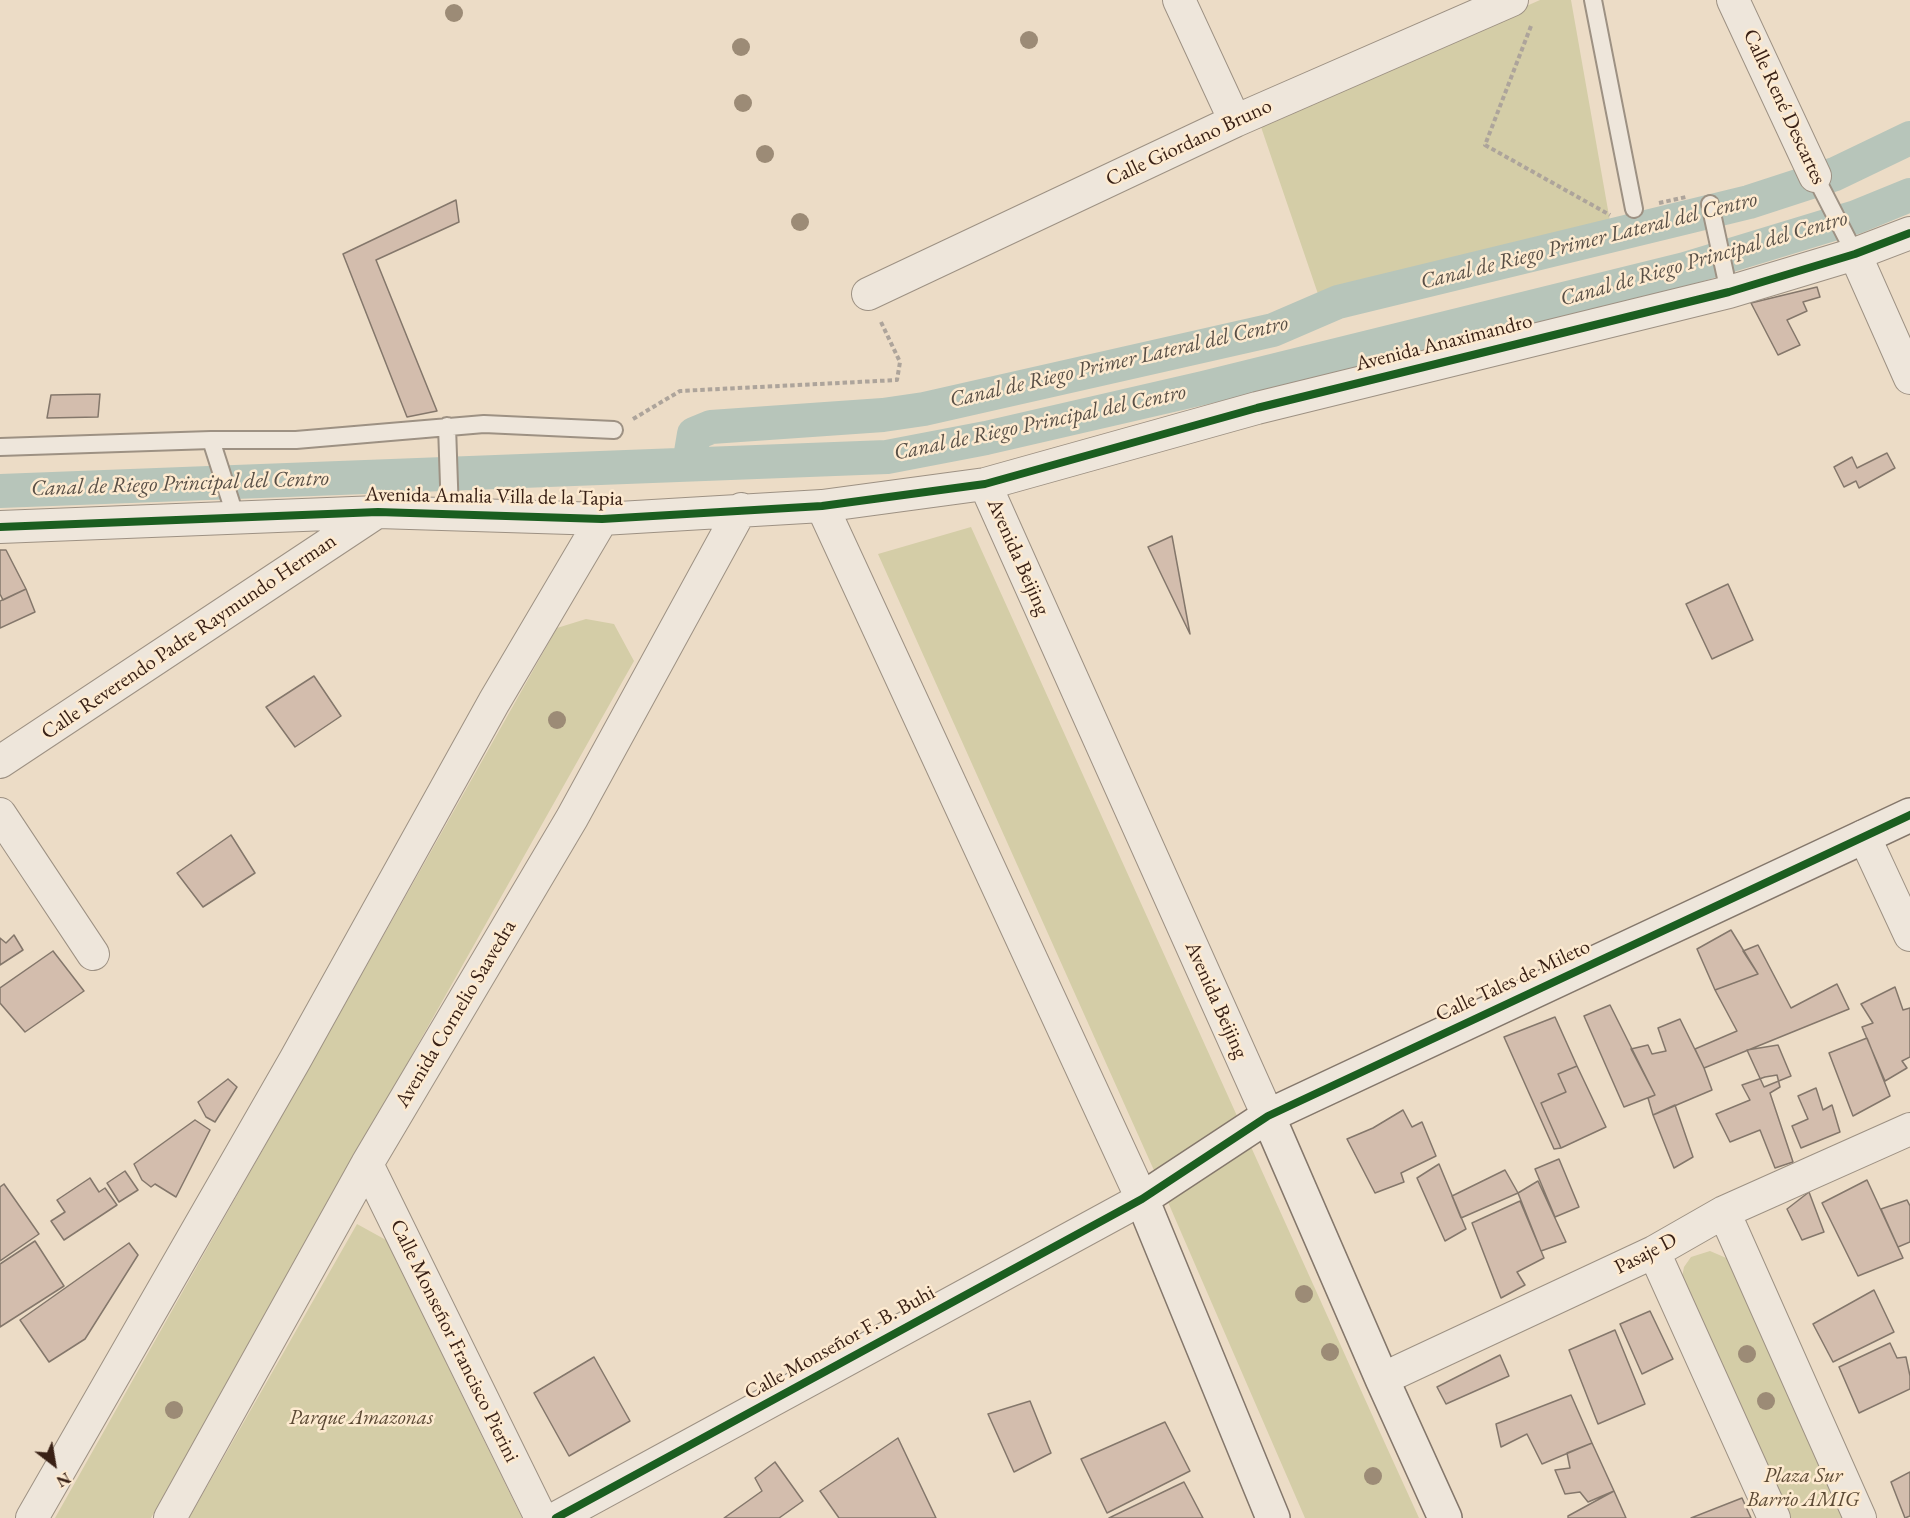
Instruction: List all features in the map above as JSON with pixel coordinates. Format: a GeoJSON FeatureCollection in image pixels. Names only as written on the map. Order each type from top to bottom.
{"type":"FeatureCollection","features":[{"type":"Feature","properties":{"kind":"street"},"geometry":{"type":"LineString","coordinates":[[1179,0],[1234,121]]}},
{"type":"Feature","properties":{"kind":"street","name":"Calle René Descartes"},"geometry":{"type":"LineString","coordinates":[[1733,0],[1815,176]]}},
{"type":"Feature","properties":{"kind":"street","name":"Calle Giordano Bruno"},"geometry":{"type":"LineString","coordinates":[[868,294],[1234,121],[1523,11]]}},
{"type":"Feature","properties":{"kind":"street","name":"Avenida Anaximandro"},"geometry":{"type":"LineString","coordinates":[[985,484],[1257,408],[1727,283],[1851,245],[1910,233]]}},
{"type":"Feature","properties":{"kind":"street","name":"Calle René Descartes"},"geometry":{"type":"LineString","coordinates":[[1851,245],[1910,378]]}},
{"type":"Feature","properties":{"kind":"street","name":"Avenida Amalia Villa de la Tapia"},"geometry":{"type":"LineString","coordinates":[[0,527],[232,505],[378,512],[450,502],[602,519],[822,506],[985,484]]}},
{"type":"Feature","properties":{"kind":"street","name":"Avenida Beijing"},"geometry":{"type":"LineString","coordinates":[[985,484],[1445,1518]]}},
{"type":"Feature","properties":{"kind":"street"},"geometry":{"type":"LineString","coordinates":[[822,506],[1142,1199],[1273,1518]]}},
{"type":"Feature","properties":{"kind":"street","name":"Avenida Cornelio Saavedra"},"geometry":{"type":"LineString","coordinates":[[170,1518],[367,1164],[572,818],[741,510]]}},
{"type":"Feature","properties":{"kind":"street","name":"Calle Reverendo Padre Raymundo Herman"},"geometry":{"type":"LineString","coordinates":[[0,762],[378,512]]}},
{"type":"Feature","properties":{"kind":"street"},"geometry":{"type":"LineString","coordinates":[[32,1518],[295,1060],[494,702],[602,519]]}},
{"type":"Feature","properties":{"kind":"street"},"geometry":{"type":"LineString","coordinates":[[0,814],[93,954]]}},
{"type":"Feature","properties":{"kind":"street","name":"Calle Tales de Mileto"},"geometry":{"type":"LineString","coordinates":[[1142,1199],[1268,1116],[1910,815]]}},
{"type":"Feature","properties":{"kind":"street"},"geometry":{"type":"LineString","coordinates":[[1864,836],[1910,935]]}},
{"type":"Feature","properties":{"kind":"street","name":"Pasaje D"},"geometry":{"type":"LineString","coordinates":[[1382,1379],[1654,1252],[1724,1212],[1910,1129]]}},
{"type":"Feature","properties":{"kind":"street","name":"Calle Monseñor Francisco Pierini"},"geometry":{"type":"LineString","coordinates":[[367,1164],[541,1518]]}},
{"type":"Feature","properties":{"kind":"street","name":"Calle Monseñor F. B. Buhi"},"geometry":{"type":"LineString","coordinates":[[556,1518],[1142,1199]]}},
{"type":"Feature","properties":{"kind":"street"},"geometry":{"type":"LineString","coordinates":[[1724,1212],[1860,1518]]}},
{"type":"Feature","properties":{"kind":"street"},"geometry":{"type":"LineString","coordinates":[[1654,1252],[1774,1518]]}},
{"type":"Feature","properties":{"kind":"lane"},"geometry":{"type":"LineString","coordinates":[[1593,0],[1634,210]]}},
{"type":"Feature","properties":{"kind":"lane","name":"Calle René Descartes"},"geometry":{"type":"LineString","coordinates":[[1815,176],[1851,245]]}},
{"type":"Feature","properties":{"kind":"lane"},"geometry":{"type":"LineString","coordinates":[[1710,204],[1727,283]]}},
{"type":"Feature","properties":{"kind":"lane"},"geometry":{"type":"LineString","coordinates":[[0,447],[213,446],[484,424],[614,430]]}},
{"type":"Feature","properties":{"kind":"lane"},"geometry":{"type":"LineString","coordinates":[[447,426],[450,502]]}},
{"type":"Feature","properties":{"kind":"lane"},"geometry":{"type":"LineString","coordinates":[[213,446],[232,505]]}},
{"type":"Feature","properties":{"kind":"path"},"geometry":{"type":"LineString","coordinates":[[1523,11],[1485,145],[1608,215]]}},
{"type":"Feature","properties":{"kind":"path"},"geometry":{"type":"LineString","coordinates":[[614,430],[680,391],[897,380],[900,362],[868,294]]}},
{"type":"Feature","properties":{"kind":"green space"},"geometry":{"type":"Polygon","coordinates":[[[1540,0],[1571,0],[1611,227],[1318,294],[1260,124],[1540,0]]]}},
{"type":"Feature","properties":{"kind":"green space"},"geometry":{"type":"Polygon","coordinates":[[[971,527],[1419,1518],[1305,1518],[1161,1186],[878,554],[971,527]]]}},
{"type":"Feature","properties":{"kind":"green space"},"geometry":{"type":"Polygon","coordinates":[[[586,619],[614,624],[634,661],[151,1518],[55,1518],[557,628],[586,619]]]}},
{"type":"Feature","properties":{"kind":"green space","name":"Parque Amazonas"},"geometry":{"type":"Polygon","coordinates":[[[357,1224],[386,1240],[522,1518],[189,1518],[357,1224]]]}},
{"type":"Feature","properties":{"kind":"green space","name":"Plaza Sur Barrio AMIG"},"geometry":{"type":"Polygon","coordinates":[[[1710,1251],[1731,1260],[1848,1518],[1786,1518],[1682,1277],[1684,1267],[1691,1257],[1710,1251]]]}},
{"type":"Feature","properties":{"kind":"building"},"geometry":{"type":"Polygon","coordinates":[[[456,200],[459,222],[376,260],[437,411],[407,417],[343,254],[456,200]]]}},
{"type":"Feature","properties":{"kind":"building"},"geometry":{"type":"Polygon","coordinates":[[[1817,287],[1820,297],[1803,302],[1807,311],[1787,320],[1800,345],[1778,355],[1751,303],[1817,287]]]}},
{"type":"Feature","properties":{"kind":"building"},"geometry":{"type":"Polygon","coordinates":[[[100,394],[98,417],[47,418],[51,395],[100,394]]]}},
{"type":"Feature","properties":{"kind":"building"},"geometry":{"type":"Polygon","coordinates":[[[1887,453],[1895,468],[1859,488],[1856,481],[1844,487],[1834,467],[1852,457],[1857,468],[1887,453]]]}},
{"type":"Feature","properties":{"kind":"building"},"geometry":{"type":"Polygon","coordinates":[[[1172,536],[1190,634],[1148,547],[1172,536]]]}},
{"type":"Feature","properties":{"kind":"building"},"geometry":{"type":"Polygon","coordinates":[[[0,550],[6,550],[26,589],[3,600],[0,594],[0,550]]]}},
{"type":"Feature","properties":{"kind":"building"},"geometry":{"type":"Polygon","coordinates":[[[1728,584],[1753,640],[1712,659],[1686,604],[1728,584]]]}},
{"type":"Feature","properties":{"kind":"building"},"geometry":{"type":"Polygon","coordinates":[[[26,589],[35,612],[0,628],[0,601],[26,589]]]}},
{"type":"Feature","properties":{"kind":"building"},"geometry":{"type":"Polygon","coordinates":[[[314,676],[341,716],[295,747],[266,707],[314,676]]]}},
{"type":"Feature","properties":{"kind":"building"},"geometry":{"type":"Polygon","coordinates":[[[231,835],[255,873],[203,907],[177,873],[231,835]]]}},
{"type":"Feature","properties":{"kind":"building"},"geometry":{"type":"Polygon","coordinates":[[[1731,930],[1758,974],[1715,990],[1697,949],[1731,930]]]}},
{"type":"Feature","properties":{"kind":"building"},"geometry":{"type":"Polygon","coordinates":[[[14,935],[23,950],[0,965],[0,938],[6,943],[14,935]]]}},
{"type":"Feature","properties":{"kind":"building"},"geometry":{"type":"Polygon","coordinates":[[[1758,945],[1791,1008],[1837,984],[1849,1009],[1704,1068],[1695,1049],[1737,1031],[1715,990],[1758,974],[1743,951],[1758,945]]]}},
{"type":"Feature","properties":{"kind":"building"},"geometry":{"type":"Polygon","coordinates":[[[53,951],[84,991],[25,1032],[0,1003],[0,988],[53,951]]]}},
{"type":"Feature","properties":{"kind":"building"},"geometry":{"type":"Polygon","coordinates":[[[1895,987],[1903,1010],[1910,1008],[1910,1057],[1902,1061],[1907,1068],[1885,1081],[1862,1027],[1873,1023],[1861,1004],[1895,987]]]}},
{"type":"Feature","properties":{"kind":"building"},"geometry":{"type":"Polygon","coordinates":[[[1610,1005],[1655,1095],[1624,1107],[1584,1016],[1610,1005]]]}},
{"type":"Feature","properties":{"kind":"building"},"geometry":{"type":"Polygon","coordinates":[[[1555,1017],[1577,1066],[1558,1074],[1566,1092],[1541,1103],[1561,1148],[1554,1149],[1504,1037],[1555,1017]]]}},
{"type":"Feature","properties":{"kind":"building"},"geometry":{"type":"Polygon","coordinates":[[[1680,1019],[1712,1090],[1653,1115],[1648,1098],[1655,1095],[1631,1049],[1648,1045],[1652,1054],[1666,1051],[1658,1028],[1680,1019]]]}},
{"type":"Feature","properties":{"kind":"building"},"geometry":{"type":"Polygon","coordinates":[[[1867,1038],[1890,1096],[1853,1116],[1829,1053],[1867,1038]]]}},
{"type":"Feature","properties":{"kind":"building"},"geometry":{"type":"Polygon","coordinates":[[[1778,1045],[1791,1076],[1764,1087],[1747,1050],[1778,1045]]]}},
{"type":"Feature","properties":{"kind":"building"},"geometry":{"type":"Polygon","coordinates":[[[1577,1066],[1606,1127],[1561,1148],[1541,1103],[1566,1092],[1558,1074],[1577,1066]]]}},
{"type":"Feature","properties":{"kind":"building"},"geometry":{"type":"Polygon","coordinates":[[[1777,1075],[1780,1087],[1770,1093],[1793,1162],[1775,1168],[1760,1130],[1730,1142],[1716,1114],[1750,1100],[1742,1085],[1777,1075]]]}},
{"type":"Feature","properties":{"kind":"building"},"geometry":{"type":"Polygon","coordinates":[[[228,1079],[237,1087],[215,1122],[206,1117],[198,1102],[228,1079]]]}},
{"type":"Feature","properties":{"kind":"building"},"geometry":{"type":"Polygon","coordinates":[[[1816,1088],[1823,1110],[1832,1105],[1840,1132],[1801,1148],[1792,1126],[1808,1119],[1798,1096],[1816,1088]]]}},
{"type":"Feature","properties":{"kind":"building"},"geometry":{"type":"Polygon","coordinates":[[[1675,1105],[1693,1157],[1674,1168],[1653,1115],[1675,1105]]]}},
{"type":"Feature","properties":{"kind":"building"},"geometry":{"type":"Polygon","coordinates":[[[1403,1110],[1412,1127],[1422,1122],[1436,1156],[1401,1173],[1404,1182],[1375,1193],[1347,1139],[1373,1128],[1403,1110]]]}},
{"type":"Feature","properties":{"kind":"building"},"geometry":{"type":"Polygon","coordinates":[[[195,1120],[210,1130],[176,1197],[155,1184],[151,1187],[142,1180],[134,1164],[195,1120]]]}},
{"type":"Feature","properties":{"kind":"building"},"geometry":{"type":"Polygon","coordinates":[[[1559,1159],[1579,1207],[1555,1217],[1535,1169],[1559,1159]]]}},
{"type":"Feature","properties":{"kind":"building"},"geometry":{"type":"Polygon","coordinates":[[[1439,1164],[1466,1229],[1445,1241],[1417,1178],[1439,1164]]]}},
{"type":"Feature","properties":{"kind":"building"},"geometry":{"type":"Polygon","coordinates":[[[1505,1170],[1518,1193],[1461,1218],[1452,1196],[1505,1170]]]}},
{"type":"Feature","properties":{"kind":"building"},"geometry":{"type":"Polygon","coordinates":[[[125,1171],[138,1190],[119,1202],[107,1183],[125,1171]]]}},
{"type":"Feature","properties":{"kind":"building"},"geometry":{"type":"Polygon","coordinates":[[[90,1178],[99,1192],[105,1188],[117,1205],[64,1240],[51,1221],[65,1212],[57,1200],[90,1178]]]}},
{"type":"Feature","properties":{"kind":"building"},"geometry":{"type":"Polygon","coordinates":[[[1867,1180],[1903,1258],[1858,1276],[1822,1203],[1867,1180]]]}},
{"type":"Feature","properties":{"kind":"building"},"geometry":{"type":"Polygon","coordinates":[[[1538,1181],[1566,1242],[1541,1251],[1518,1193],[1538,1181]]]}},
{"type":"Feature","properties":{"kind":"building"},"geometry":{"type":"Polygon","coordinates":[[[4,1184],[39,1234],[0,1261],[0,1187],[4,1184]]]}},
{"type":"Feature","properties":{"kind":"building"},"geometry":{"type":"Polygon","coordinates":[[[1809,1192],[1824,1232],[1802,1240],[1787,1209],[1809,1192]]]}},
{"type":"Feature","properties":{"kind":"building"},"geometry":{"type":"Polygon","coordinates":[[[1907,1200],[1910,1206],[1910,1242],[1898,1247],[1881,1209],[1907,1200]]]}},
{"type":"Feature","properties":{"kind":"building"},"geometry":{"type":"Polygon","coordinates":[[[1520,1201],[1544,1258],[1517,1272],[1525,1285],[1501,1298],[1472,1223],[1520,1201]]]}},
{"type":"Feature","properties":{"kind":"building"},"geometry":{"type":"Polygon","coordinates":[[[35,1241],[64,1286],[0,1327],[0,1264],[35,1241]]]}},
{"type":"Feature","properties":{"kind":"building"},"geometry":{"type":"Polygon","coordinates":[[[129,1243],[138,1255],[85,1339],[49,1362],[20,1320],[129,1243]]]}},
{"type":"Feature","properties":{"kind":"building"},"geometry":{"type":"Polygon","coordinates":[[[1874,1290],[1894,1332],[1833,1362],[1813,1324],[1874,1290]]]}},
{"type":"Feature","properties":{"kind":"building"},"geometry":{"type":"Polygon","coordinates":[[[1650,1311],[1673,1359],[1642,1374],[1620,1324],[1650,1311]]]}},
{"type":"Feature","properties":{"kind":"building"},"geometry":{"type":"Polygon","coordinates":[[[1615,1330],[1645,1404],[1598,1424],[1569,1350],[1615,1330]]]}},
{"type":"Feature","properties":{"kind":"building"},"geometry":{"type":"Polygon","coordinates":[[[1890,1343],[1897,1358],[1906,1357],[1910,1389],[1859,1413],[1839,1367],[1890,1343]]]}},
{"type":"Feature","properties":{"kind":"building"},"geometry":{"type":"Polygon","coordinates":[[[1500,1355],[1509,1376],[1446,1404],[1437,1387],[1500,1355]]]}},
{"type":"Feature","properties":{"kind":"building"},"geometry":{"type":"Polygon","coordinates":[[[594,1357],[630,1421],[569,1456],[534,1393],[594,1357]]]}},
{"type":"Feature","properties":{"kind":"building"},"geometry":{"type":"Polygon","coordinates":[[[1571,1395],[1592,1443],[1542,1464],[1527,1434],[1501,1447],[1496,1424],[1571,1395]]]}},
{"type":"Feature","properties":{"kind":"building"},"geometry":{"type":"Polygon","coordinates":[[[1030,1401],[1051,1453],[1014,1472],[988,1414],[1030,1401]]]}},
{"type":"Feature","properties":{"kind":"building"},"geometry":{"type":"Polygon","coordinates":[[[1165,1422],[1190,1471],[1107,1513],[1081,1459],[1165,1422]]]}},
{"type":"Feature","properties":{"kind":"building"},"geometry":{"type":"Polygon","coordinates":[[[898,1438],[936,1518],[839,1518],[820,1491],[898,1438]]]}},
{"type":"Feature","properties":{"kind":"building"},"geometry":{"type":"Polygon","coordinates":[[[1592,1443],[1614,1491],[1588,1502],[1580,1492],[1565,1494],[1555,1470],[1570,1468],[1567,1453],[1592,1443]]]}},
{"type":"Feature","properties":{"kind":"building"},"geometry":{"type":"Polygon","coordinates":[[[775,1462],[803,1501],[779,1518],[724,1518],[762,1491],[755,1478],[775,1462]]]}},
{"type":"Feature","properties":{"kind":"building"},"geometry":{"type":"Polygon","coordinates":[[[1910,1472],[1910,1516],[1905,1518],[1891,1482],[1910,1472]]]}},
{"type":"Feature","properties":{"kind":"building"},"geometry":{"type":"Polygon","coordinates":[[[1184,1482],[1203,1518],[1109,1518],[1184,1482]]]}},
{"type":"Feature","properties":{"kind":"building"},"geometry":{"type":"Polygon","coordinates":[[[1614,1491],[1626,1518],[1568,1518],[1568,1516],[1614,1491]]]}},
{"type":"Feature","properties":{"kind":"building"},"geometry":{"type":"Polygon","coordinates":[[[1742,1498],[1751,1518],[1691,1518],[1742,1498]]]}},
{"type":"Feature","properties":{"kind":"waterway","name":"Canal de Riego Primer Lateral del Centro"},"geometry":{"type":"LineString","coordinates":[[689,464],[694,434],[711,427],[883,415],[924,409],[1273,330],[1338,302],[1749,202],[1835,174],[1910,138]]}},
{"type":"Feature","properties":{"kind":"waterway","name":"Canal de Riego Principal del Centro"},"geometry":{"type":"LineString","coordinates":[[0,491],[887,457],[986,438],[1203,388],[1685,269],[1856,217],[1910,195]]}},
{"type":"Feature","properties":{"kind":"cycle path"},"geometry":{"type":"LineString","coordinates":[[0,527],[378,512],[602,519],[822,506],[985,484],[1257,408],[1729,292],[1855,254],[1910,233]]}},
{"type":"Feature","properties":{"kind":"cycle path"},"geometry":{"type":"LineString","coordinates":[[556,1518],[1142,1199],[1268,1116],[1910,815]]}}]}
